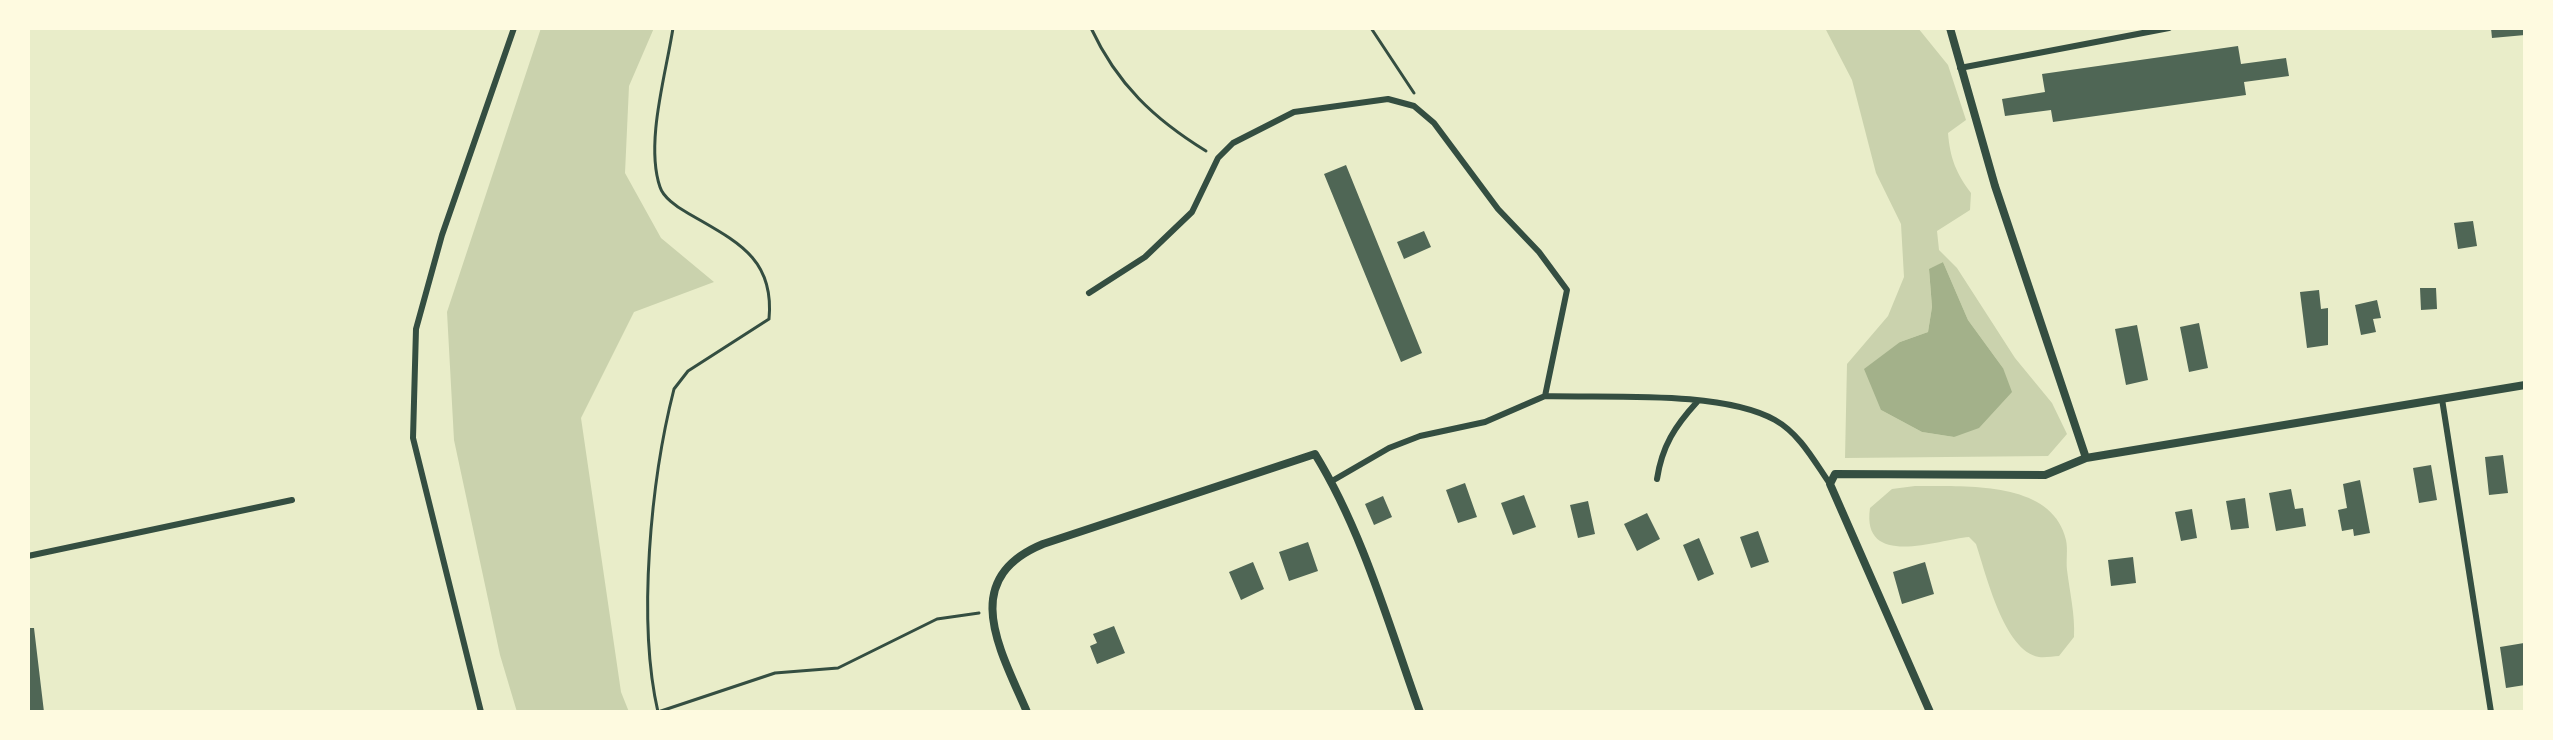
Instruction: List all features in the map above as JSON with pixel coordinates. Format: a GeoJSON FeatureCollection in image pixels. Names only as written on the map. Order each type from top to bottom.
{"type":"FeatureCollection","features":[{"type":"Feature","properties":{"kind":"street"},"geometry":{"type":"LineString","coordinates":[[1950,28],[1959,68],[2086,458]]}},
{"type":"Feature","properties":{"kind":"street"},"geometry":{"type":"LineString","coordinates":[[1930,712],[1830,484],[1835,474],[2045,475],[2086,458],[2525,385]]}},
{"type":"Feature","properties":{"kind":"street"},"geometry":{"type":"LineString","coordinates":[[1027,712],[990,611],[992,593],[1004,569],[1022,553],[1043,544],[1315,454],[1332,481],[1420,712]]}},
{"type":"Feature","properties":{"kind":"lane"},"geometry":{"type":"LineString","coordinates":[[481,712],[413,438],[416,329],[442,235],[514,28]]}},
{"type":"Feature","properties":{"kind":"lane"},"geometry":{"type":"LineString","coordinates":[[1959,68],[2169,28]]}},
{"type":"Feature","properties":{"kind":"lane"},"geometry":{"type":"LineString","coordinates":[[1089,293],[1145,257],[1192,212],[1218,158],[1251,131],[1294,112],[1388,99],[1414,106],[1434,123],[1498,209],[1539,252],[1567,290],[1545,396]]}},
{"type":"Feature","properties":{"kind":"lane"},"geometry":{"type":"LineString","coordinates":[[1332,481],[1389,448],[1420,436],[1485,422],[1545,396],[1697,402],[1741,407],[1775,420],[1798,437],[1830,484]]}},
{"type":"Feature","properties":{"kind":"lane"},"geometry":{"type":"LineString","coordinates":[[2442,399],[2491,712]]}},
{"type":"Feature","properties":{"kind":"lane"},"geometry":{"type":"LineString","coordinates":[[1657,479],[1661,453],[1676,424],[1697,402]]}},
{"type":"Feature","properties":{"kind":"lane"},"geometry":{"type":"LineString","coordinates":[[28,556],[292,500]]}},
{"type":"Feature","properties":{"kind":"path"},"geometry":{"type":"LineString","coordinates":[[673,28],[653,156],[661,190],[679,208],[754,256],[771,293],[769,319],[688,371],[674,389],[655,512],[647,606],[648,655],[658,712],[775,673],[838,668],[937,619],[990,611]]}},
{"type":"Feature","properties":{"kind":"path"},"geometry":{"type":"LineString","coordinates":[[1091,28],[1107,63],[1134,95],[1176,132],[1218,158]]}},
{"type":"Feature","properties":{"kind":"path"},"geometry":{"type":"LineString","coordinates":[[1371,28],[1418,99]]}},
{"type":"Feature","properties":{"kind":"shaded area"},"geometry":{"type":"Polygon","coordinates":[[[541,28],[654,28],[629,86],[625,173],[661,238],[714,282],[634,312],[581,418],[621,692],[629,712],[517,712],[500,655],[454,440],[447,312],[541,28]]]}},
{"type":"Feature","properties":{"kind":"shaded area"},"geometry":{"type":"Polygon","coordinates":[[[1825,28],[1918,28],[1948,65],[1966,120],[1948,133],[1950,150],[1958,172],[1971,193],[1970,210],[1937,231],[1939,250],[1957,268],[2015,358],[2052,403],[2067,434],[2048,456],[1845,458],[1847,364],[1888,316],[1904,277],[1901,224],[1876,173],[1852,80],[1825,28]],[[1943,262],[1929,270],[1932,307],[1928,332],[1900,342],[1881,410],[1922,432],[1954,437],[2003,368],[1968,320],[1943,262]]]}},
{"type":"Feature","properties":{"kind":"shaded area"},"geometry":{"type":"Polygon","coordinates":[[[1943,262],[1968,320],[2003,368],[2012,392],[1979,428],[1954,437],[1922,432],[1881,410],[1864,369],[1900,342],[1928,332],[1932,307],[1929,269],[1943,262]]]}},
{"type":"Feature","properties":{"kind":"shaded area"},"geometry":{"type":"Polygon","coordinates":[[[1915,486],[2003,490],[2043,506],[2057,520],[2067,543],[2074,629],[2074,637],[2059,656],[2039,657],[2027,652],[2016,641],[1998,610],[1976,544],[1969,537],[1905,546],[1889,545],[1877,539],[1870,527],[1870,508],[1892,489],[1915,486]]]}},
{"type":"Feature","properties":{"kind":"building"},"geometry":{"type":"Polygon","coordinates":[[[2491,28],[2524,28],[2525,35],[2492,38],[2491,28]]]}},
{"type":"Feature","properties":{"kind":"building"},"geometry":{"type":"Polygon","coordinates":[[[2238,46],[2241,64],[2286,58],[2289,76],[2244,82],[2246,95],[2053,122],[2051,110],[2005,116],[2002,99],[2045,92],[2042,74],[2238,46]]]}},
{"type":"Feature","properties":{"kind":"building"},"geometry":{"type":"Polygon","coordinates":[[[1346,165],[1422,353],[1401,362],[1324,174],[1346,165]]]}},
{"type":"Feature","properties":{"kind":"building"},"geometry":{"type":"Polygon","coordinates":[[[2473,221],[2477,246],[2458,249],[2454,223],[2473,221]]]}},
{"type":"Feature","properties":{"kind":"building"},"geometry":{"type":"Polygon","coordinates":[[[1424,231],[1431,247],[1404,259],[1397,242],[1424,231]]]}},
{"type":"Feature","properties":{"kind":"building"},"geometry":{"type":"Polygon","coordinates":[[[2420,288],[2436,288],[2437,309],[2421,310],[2420,288]]]}},
{"type":"Feature","properties":{"kind":"building"},"geometry":{"type":"Polygon","coordinates":[[[2319,290],[2321,309],[2328,308],[2328,345],[2307,348],[2300,292],[2319,290]]]}},
{"type":"Feature","properties":{"kind":"building"},"geometry":{"type":"Polygon","coordinates":[[[2377,300],[2381,318],[2373,319],[2376,332],[2361,335],[2355,305],[2377,300]]]}},
{"type":"Feature","properties":{"kind":"building"},"geometry":{"type":"Polygon","coordinates":[[[2199,323],[2208,368],[2189,372],[2180,327],[2199,323]]]}},
{"type":"Feature","properties":{"kind":"building"},"geometry":{"type":"Polygon","coordinates":[[[2137,325],[2148,380],[2126,385],[2115,329],[2137,325]]]}},
{"type":"Feature","properties":{"kind":"building"},"geometry":{"type":"Polygon","coordinates":[[[2503,455],[2508,493],[2489,495],[2485,457],[2503,455]]]}},
{"type":"Feature","properties":{"kind":"building"},"geometry":{"type":"Polygon","coordinates":[[[2431,465],[2437,500],[2419,503],[2413,468],[2431,465]]]}},
{"type":"Feature","properties":{"kind":"building"},"geometry":{"type":"Polygon","coordinates":[[[2360,480],[2370,533],[2354,536],[2353,529],[2342,531],[2338,510],[2347,508],[2343,484],[2360,480]]]}},
{"type":"Feature","properties":{"kind":"building"},"geometry":{"type":"Polygon","coordinates":[[[1465,483],[1477,517],[1458,523],[1446,490],[1465,483]]]}},
{"type":"Feature","properties":{"kind":"building"},"geometry":{"type":"Polygon","coordinates":[[[2291,489],[2295,509],[2303,508],[2306,526],[2276,531],[2269,493],[2291,489]]]}},
{"type":"Feature","properties":{"kind":"building"},"geometry":{"type":"Polygon","coordinates":[[[1524,495],[1536,527],[1513,535],[1501,503],[1524,495]]]}},
{"type":"Feature","properties":{"kind":"building"},"geometry":{"type":"Polygon","coordinates":[[[1383,496],[1392,517],[1374,525],[1365,504],[1383,496]]]}},
{"type":"Feature","properties":{"kind":"building"},"geometry":{"type":"Polygon","coordinates":[[[2245,498],[2249,528],[2231,530],[2226,501],[2245,498]]]}},
{"type":"Feature","properties":{"kind":"building"},"geometry":{"type":"Polygon","coordinates":[[[1588,501],[1595,534],[1578,538],[1570,505],[1588,501]]]}},
{"type":"Feature","properties":{"kind":"building"},"geometry":{"type":"Polygon","coordinates":[[[2192,509],[2197,538],[2181,541],[2175,512],[2192,509]]]}},
{"type":"Feature","properties":{"kind":"building"},"geometry":{"type":"Polygon","coordinates":[[[1647,513],[1660,539],[1637,551],[1624,524],[1647,513]]]}},
{"type":"Feature","properties":{"kind":"building"},"geometry":{"type":"Polygon","coordinates":[[[1758,531],[1769,562],[1751,568],[1740,537],[1758,531]]]}},
{"type":"Feature","properties":{"kind":"building"},"geometry":{"type":"Polygon","coordinates":[[[1699,538],[1714,574],[1698,581],[1683,545],[1699,538]]]}},
{"type":"Feature","properties":{"kind":"building"},"geometry":{"type":"Polygon","coordinates":[[[1308,542],[1318,571],[1289,581],[1279,552],[1308,542]]]}},
{"type":"Feature","properties":{"kind":"building"},"geometry":{"type":"Polygon","coordinates":[[[2133,557],[2136,583],[2111,586],[2108,560],[2133,557]]]}},
{"type":"Feature","properties":{"kind":"building"},"geometry":{"type":"Polygon","coordinates":[[[1253,562],[1264,589],[1241,600],[1229,572],[1253,562]]]}},
{"type":"Feature","properties":{"kind":"building"},"geometry":{"type":"Polygon","coordinates":[[[1925,562],[1934,594],[1902,604],[1893,572],[1925,562]]]}},
{"type":"Feature","properties":{"kind":"building"},"geometry":{"type":"Polygon","coordinates":[[[1114,626],[1125,653],[1097,664],[1090,646],[1097,643],[1093,634],[1114,626]]]}},
{"type":"Feature","properties":{"kind":"building"},"geometry":{"type":"Polygon","coordinates":[[[28,628],[34,628],[44,712],[28,712],[28,628]]]}},
{"type":"Feature","properties":{"kind":"building"},"geometry":{"type":"Polygon","coordinates":[[[2524,643],[2525,685],[2506,688],[2500,647],[2524,643]]]}}]}
